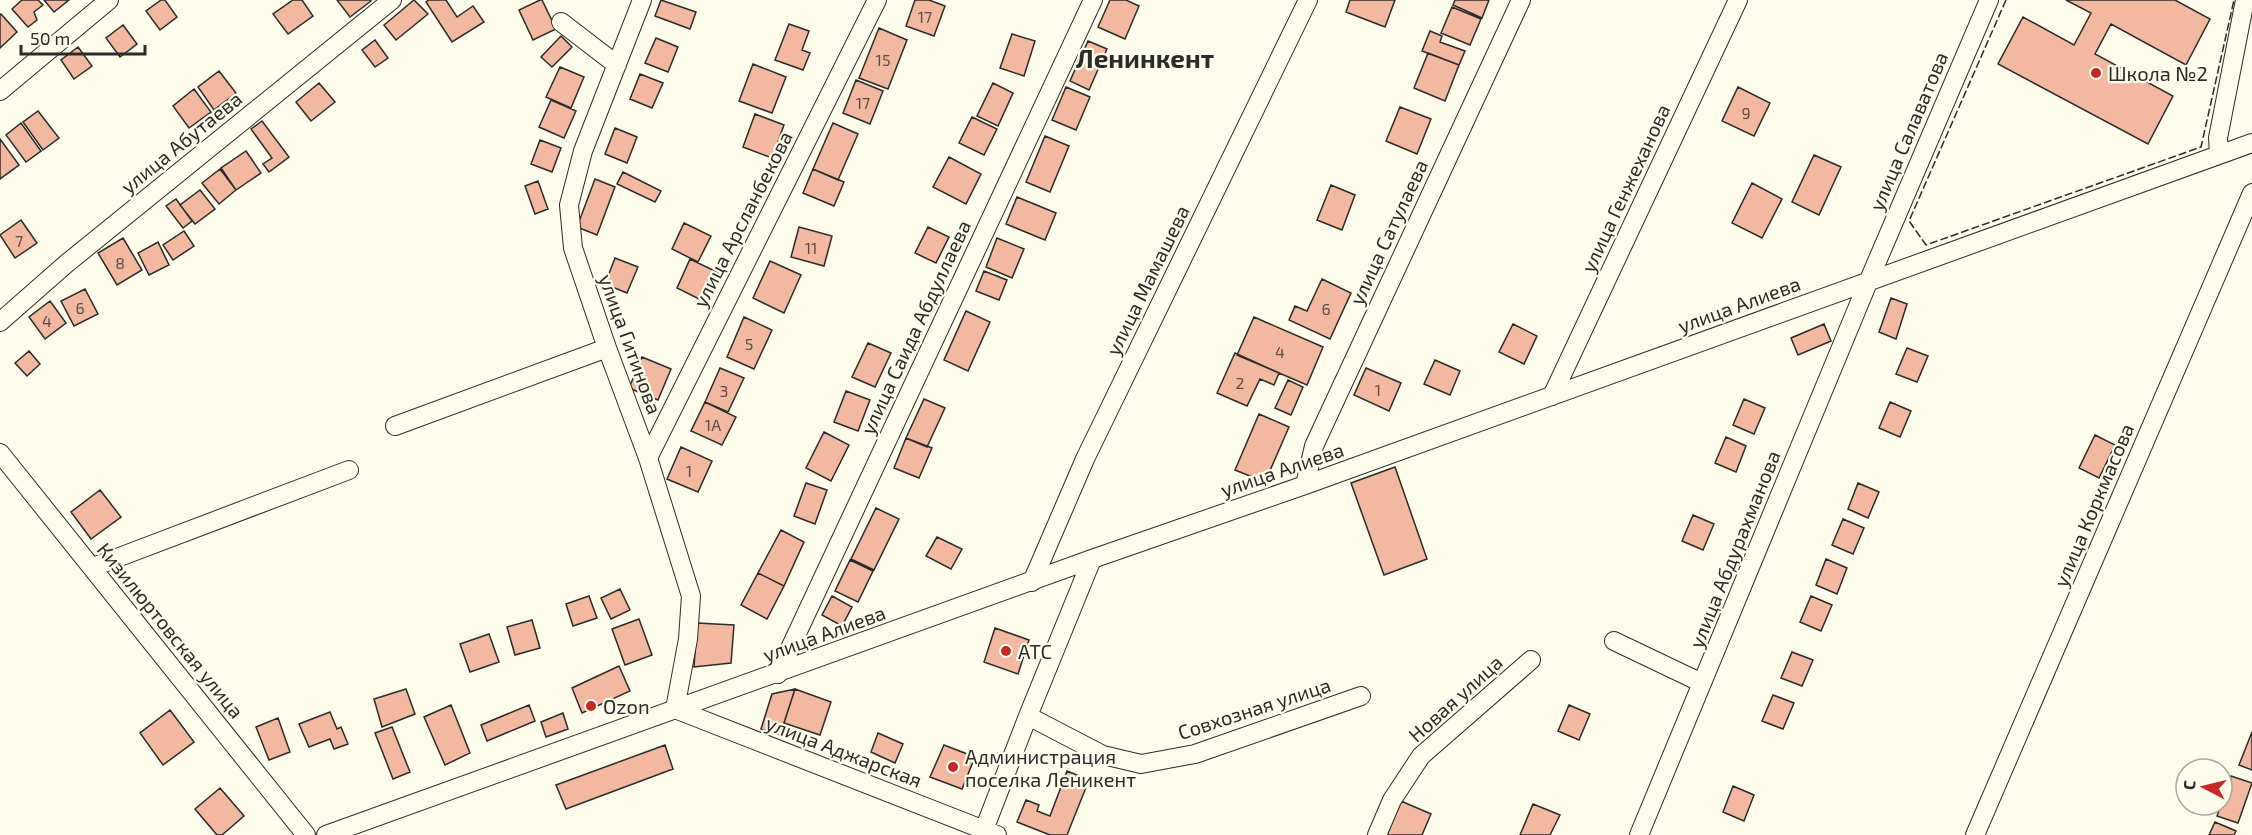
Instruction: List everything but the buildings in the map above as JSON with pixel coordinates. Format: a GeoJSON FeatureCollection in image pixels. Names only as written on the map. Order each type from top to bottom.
{"type":"FeatureCollection","features":[{"type":"Feature","properties":{"kind":"street"},"geometry":{"type":"LineString","coordinates":[[0,91],[109,0]]}},
{"type":"Feature","properties":{"kind":"street","name":"улица Абутаева"},"geometry":{"type":"LineString","coordinates":[[0,322],[66,264],[392,0]]}},
{"type":"Feature","properties":{"kind":"street","name":"улица Гитинова"},"geometry":{"type":"LineString","coordinates":[[642,0],[583,151],[569,205],[573,248],[648,458],[691,596],[688,639],[675,709]]}},
{"type":"Feature","properties":{"kind":"street","name":"улица Арсланбекова"},"geometry":{"type":"LineString","coordinates":[[648,458],[877,0]]}},
{"type":"Feature","properties":{"kind":"street","name":"улица Саида Абдуллаева"},"geometry":{"type":"LineString","coordinates":[[778,674],[1093,0]]}},
{"type":"Feature","properties":{"kind":"street","name":"улица Мамашева"},"geometry":{"type":"LineString","coordinates":[[1032,582],[1085,459],[1308,0]]}},
{"type":"Feature","properties":{"kind":"street","name":"улица Сатулаева"},"geometry":{"type":"LineString","coordinates":[[1305,485],[1314,446],[1521,0]]}},
{"type":"Feature","properties":{"kind":"street","name":"улица Генжеханова"},"geometry":{"type":"LineString","coordinates":[[1552,396],[1738,0]]}},
{"type":"Feature","properties":{"kind":"street","name":"улица Салаватова"},"geometry":{"type":"LineString","coordinates":[[1869,280],[1989,0]]}},
{"type":"Feature","properties":{"kind":"street"},"geometry":{"type":"LineString","coordinates":[[2219,155],[2218,138],[2245,0]]}},
{"type":"Feature","properties":{"kind":"street"},"geometry":{"type":"LineString","coordinates":[[561,22],[617,65]]}},
{"type":"Feature","properties":{"kind":"street","name":"улица Алиева"},"geometry":{"type":"LineString","coordinates":[[331,834],[2252,143]]}},
{"type":"Feature","properties":{"kind":"street","name":"улица Коркмасова"},"geometry":{"type":"LineString","coordinates":[[1975,835],[2252,194]]}},
{"type":"Feature","properties":{"kind":"street","name":"улица Абдурахманова"},"geometry":{"type":"LineString","coordinates":[[1639,835],[1869,280]]}},
{"type":"Feature","properties":{"kind":"street"},"geometry":{"type":"LineString","coordinates":[[395,426],[607,348]]}},
{"type":"Feature","properties":{"kind":"street","name":"Кизилюртовская улица"},"geometry":{"type":"LineString","coordinates":[[0,453],[306,835]]}},
{"type":"Feature","properties":{"kind":"street"},"geometry":{"type":"LineString","coordinates":[[93,567],[349,470]]}},
{"type":"Feature","properties":{"kind":"street"},"geometry":{"type":"LineString","coordinates":[[988,833],[1028,716],[1092,559]]}},
{"type":"Feature","properties":{"kind":"street"},"geometry":{"type":"LineString","coordinates":[[1614,641],[1702,683]]}},
{"type":"Feature","properties":{"kind":"street","name":"Новая улица"},"geometry":{"type":"LineString","coordinates":[[1377,835],[1392,800],[1421,756],[1531,660]]}},
{"type":"Feature","properties":{"kind":"street","name":"Совхозная улица"},"geometry":{"type":"LineString","coordinates":[[1028,716],[1103,755],[1141,764],[1195,754],[1361,696]]}},
{"type":"Feature","properties":{"kind":"street","name":"улица Аджарская"},"geometry":{"type":"LineString","coordinates":[[675,709],[988,833]]}},
{"type":"Feature","properties":{"kind":"fence"},"geometry":{"type":"LineString","coordinates":[[2006,0],[1909,221],[1926,245],[2201,147],[2234,0]]}},
{"type":"Feature","properties":{"kind":"place","name":"Школа №2"},"geometry":{"type":"Point","coordinates":[2096,73]}},
{"type":"Feature","properties":{"kind":"place","name":"АТС"},"geometry":{"type":"Point","coordinates":[1006,651]}},
{"type":"Feature","properties":{"kind":"place","name":"Ozon"},"geometry":{"type":"Point","coordinates":[591,706]}},
{"type":"Feature","properties":{"kind":"place","name":"Администрация поселка Леникент"},"geometry":{"type":"Point","coordinates":[953,767]}},
{"type":"Feature","properties":{"kind":"district","name":"Ленинкент"},"geometry":{"type":"Point","coordinates":[1145,57]}}]}
